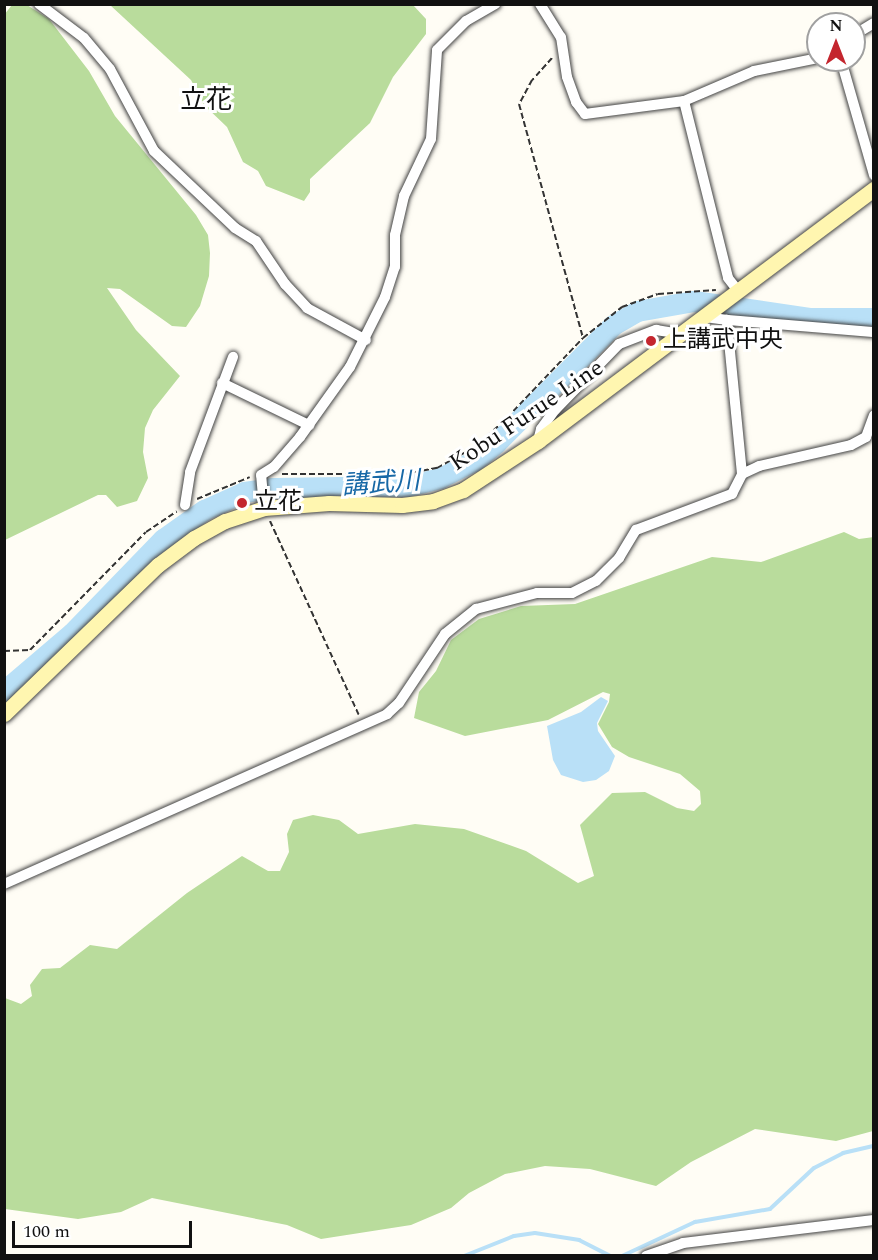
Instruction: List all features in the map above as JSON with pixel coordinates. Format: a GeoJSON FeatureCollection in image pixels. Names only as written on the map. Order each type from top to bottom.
{"type":"FeatureCollection","features":[{"type":"Feature","properties":{"kind":"main road","name":"Kobu Furue Line"},"geometry":{"type":"LineString","coordinates":[[4,714],[158,565],[208,529],[262,502],[433,501],[486,478],[709,314],[873,189]]}},
{"type":"Feature","properties":{"kind":"street"},"geometry":{"type":"LineString","coordinates":[[39,4],[84,38],[110,69],[154,151],[235,228],[256,241],[285,284],[308,308],[366,340]]}},
{"type":"Feature","properties":{"kind":"street"},"geometry":{"type":"LineString","coordinates":[[262,502],[261,477],[274,467],[309,425],[366,340],[395,267],[395,235],[404,196],[431,139],[437,50],[466,21],[496,4]]}},
{"type":"Feature","properties":{"kind":"street"},"geometry":{"type":"LineString","coordinates":[[540,4],[561,37],[562,55],[576,102],[585,114],[684,101],[754,71],[806,60]]}},
{"type":"Feature","properties":{"kind":"street"},"geometry":{"type":"LineString","coordinates":[[844,72],[873,175]]}},
{"type":"Feature","properties":{"kind":"street"},"geometry":{"type":"LineString","coordinates":[[684,101],[728,279],[735,294]]}},
{"type":"Feature","properties":{"kind":"street"},"geometry":{"type":"LineString","coordinates":[[709,314],[727,320],[873,332]]}},
{"type":"Feature","properties":{"kind":"street"},"geometry":{"type":"LineString","coordinates":[[4,884],[364,725],[399,703],[444,634],[476,609],[537,593],[572,593],[597,582],[619,558],[636,530],[727,497],[739,485],[742,474],[727,320]]}},
{"type":"Feature","properties":{"kind":"street"},"geometry":{"type":"LineString","coordinates":[[538,441],[541,429],[555,410],[619,344],[656,330],[682,334]]}},
{"type":"Feature","properties":{"kind":"street"},"geometry":{"type":"LineString","coordinates":[[185,505],[190,472],[233,357]]}},
{"type":"Feature","properties":{"kind":"street"},"geometry":{"type":"LineString","coordinates":[[222,383],[309,425]]}},
{"type":"Feature","properties":{"kind":"street"},"geometry":{"type":"LineString","coordinates":[[742,474],[759,466],[851,445],[866,436],[873,415]]}},
{"type":"Feature","properties":{"kind":"street"},"geometry":{"type":"LineString","coordinates":[[646,1256],[683,1243],[873,1220]]}},
{"type":"Feature","properties":{"kind":"path"},"geometry":{"type":"LineString","coordinates":[[562,55],[546,63],[519,104],[583,338]]}},
{"type":"Feature","properties":{"kind":"path"},"geometry":{"type":"LineString","coordinates":[[4,651],[30,650],[146,532],[185,505],[212,490],[261,477],[405,474],[437,468],[473,448],[501,424],[583,338],[622,307],[640,299],[677,292],[735,294]]}},
{"type":"Feature","properties":{"kind":"path"},"geometry":{"type":"LineString","coordinates":[[262,502],[364,725]]}},
{"type":"Feature","properties":{"kind":"green space"},"geometry":{"type":"Polygon","coordinates":[[[12,5],[27,5],[49,19],[89,71],[115,116],[196,215],[208,235],[210,253],[209,276],[200,306],[186,327],[172,326],[120,289],[107,288],[136,330],[180,376],[153,410],[145,428],[143,452],[148,478],[137,501],[117,507],[106,495],[98,495],[5,540],[4,15],[12,5]]]}},
{"type":"Feature","properties":{"kind":"green space"},"geometry":{"type":"Polygon","coordinates":[[[110,5],[413,5],[426,19],[426,34],[393,77],[370,123],[310,179],[310,192],[304,201],[266,186],[258,171],[243,162],[227,127],[204,105],[191,80],[110,5]]]}},
{"type":"Feature","properties":{"kind":"green space"},"geometry":{"type":"Polygon","coordinates":[[[844,532],[859,539],[874,537],[873,1131],[836,1141],[755,1129],[691,1162],[656,1186],[590,1169],[545,1166],[505,1174],[469,1193],[451,1208],[411,1225],[321,1239],[287,1225],[152,1198],[121,1212],[78,1219],[5,1209],[5,998],[21,1004],[32,996],[30,985],[42,969],[60,968],[90,945],[117,949],[187,893],[242,856],[268,871],[280,871],[289,852],[287,834],[293,820],[313,815],[339,820],[358,834],[415,824],[464,829],[526,851],[578,883],[594,876],[580,825],[612,793],[645,792],[677,808],[694,811],[701,804],[700,791],[680,774],[629,757],[612,747],[598,724],[609,702],[610,694],[603,692],[548,720],[465,736],[414,718],[419,692],[436,671],[451,640],[479,619],[521,606],[575,604],[712,557],[761,562],[844,532]]]}},
{"type":"Feature","properties":{"kind":"water"},"geometry":{"type":"Polygon","coordinates":[[[601,697],[608,701],[597,723],[598,731],[615,756],[609,771],[596,780],[583,782],[561,775],[553,760],[547,726],[581,712],[601,697]]]}},
{"type":"Feature","properties":{"kind":"waterway","name":"講武川"},"geometry":{"type":"LineString","coordinates":[[4,691],[72,633],[163,539],[204,510],[244,492],[273,488],[408,486],[440,478],[474,461],[496,443],[613,325],[637,311],[694,301],[811,318],[874,318]]}},
{"type":"Feature","properties":{"kind":"waterway"},"geometry":{"type":"LineString","coordinates":[[622,1256],[695,1222],[770,1209],[814,1168],[843,1153],[874,1146]]}},
{"type":"Feature","properties":{"kind":"waterway"},"geometry":{"type":"LineString","coordinates":[[464,1256],[514,1236],[535,1233],[579,1240],[611,1256]]}},
{"type":"Feature","properties":{"kind":"place","name":"上講武中央"},"geometry":{"type":"Point","coordinates":[651,341]}},
{"type":"Feature","properties":{"kind":"place","name":"立花"},"geometry":{"type":"Point","coordinates":[242,503]}},
{"type":"Feature","properties":{"kind":"district","name":"立花"},"geometry":{"type":"Point","coordinates":[206,101]}}]}
